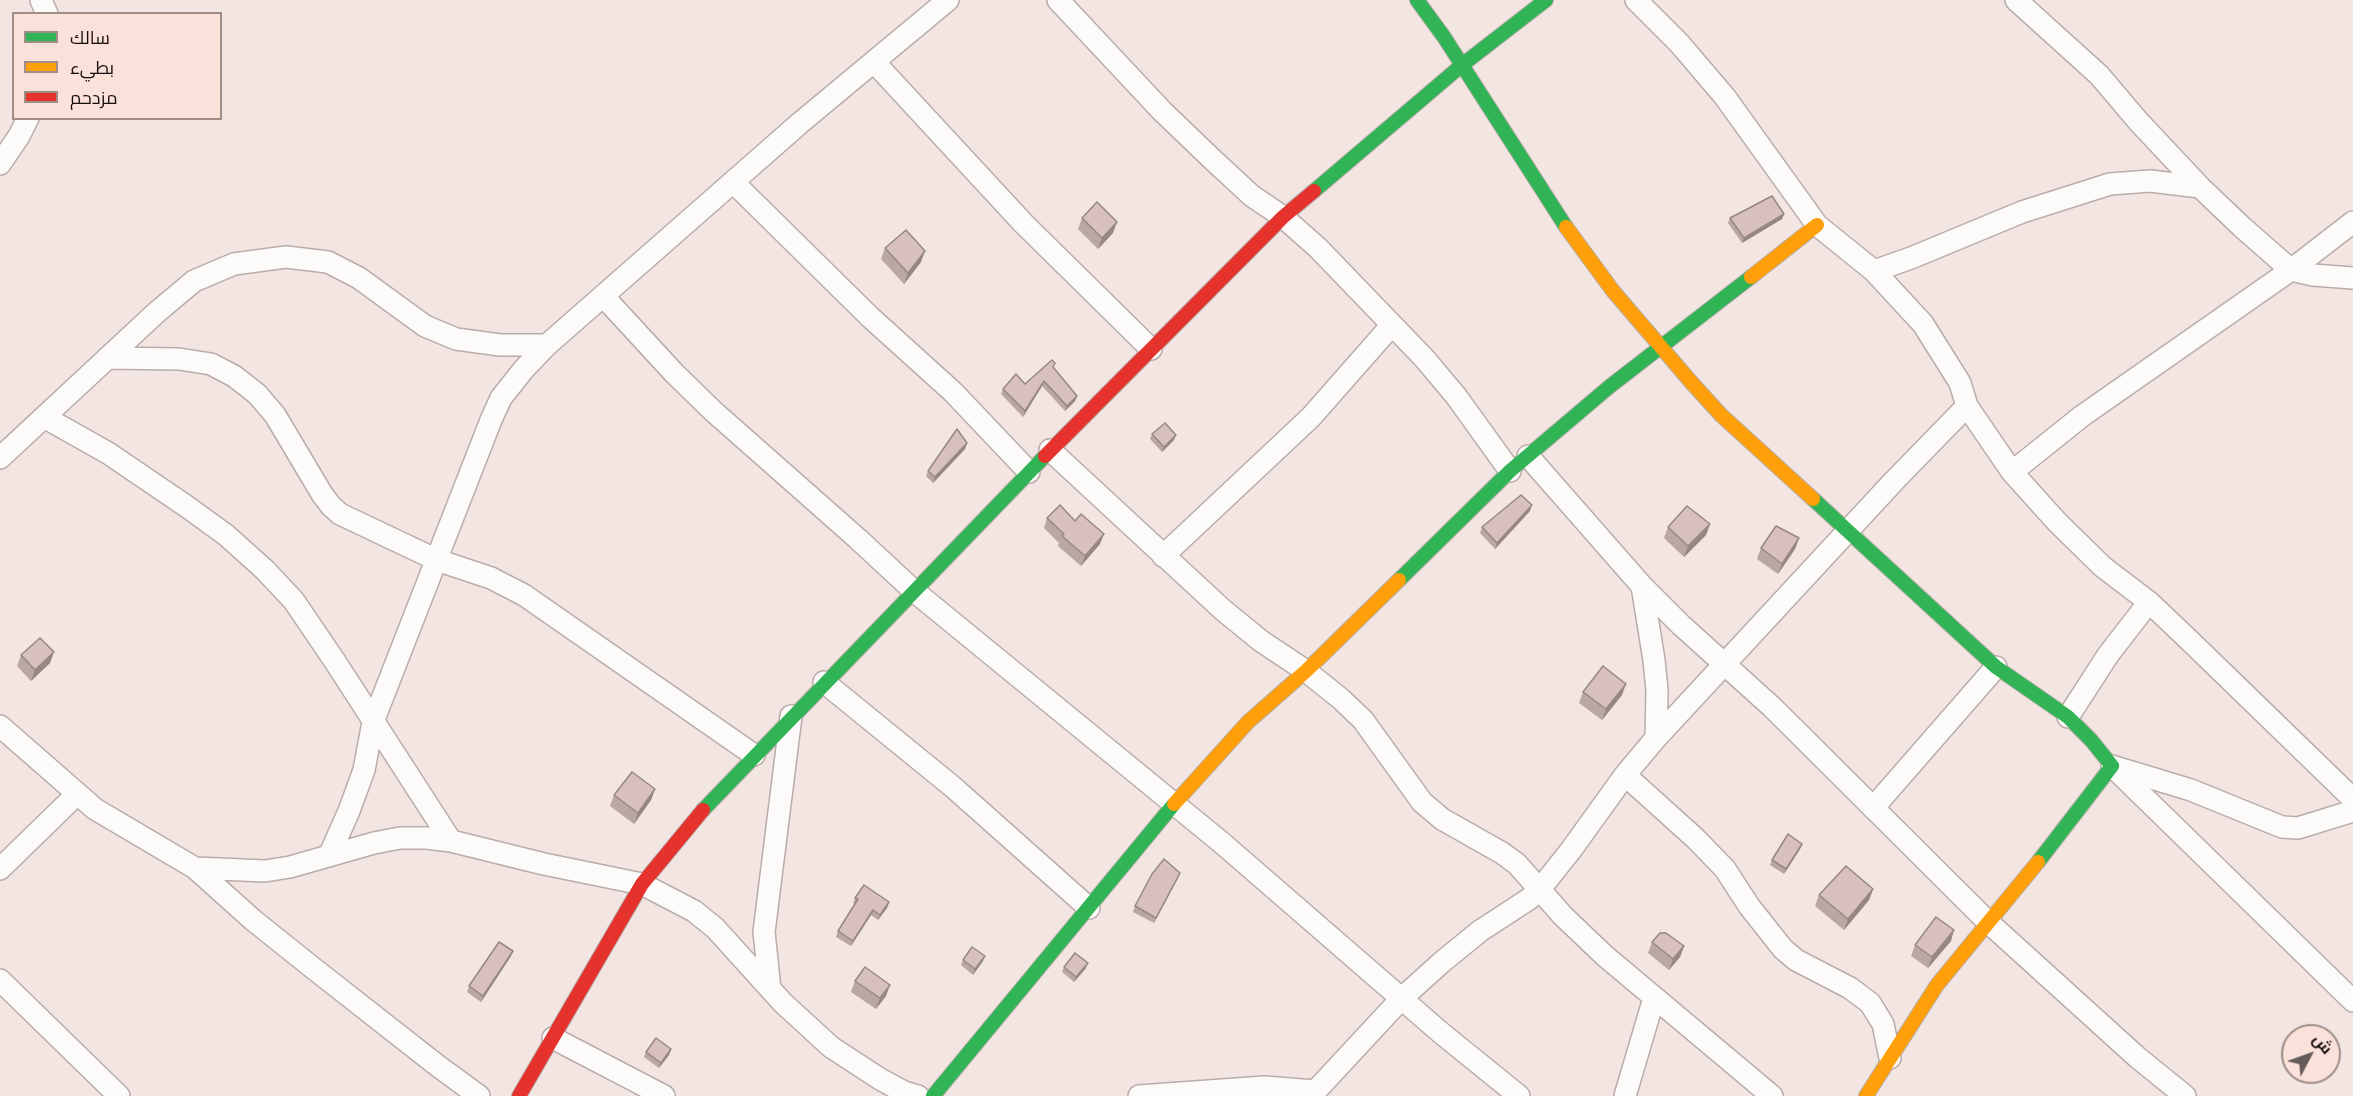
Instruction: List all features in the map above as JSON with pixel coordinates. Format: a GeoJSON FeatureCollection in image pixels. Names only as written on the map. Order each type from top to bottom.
{"type":"FeatureCollection","features":[{"type":"Feature","properties":{"kind":"street"},"geometry":{"type":"LineString","coordinates":[[329,856],[364,770],[373,722],[501,398],[547,345],[800,123],[948,0]]}},
{"type":"Feature","properties":{"kind":"street"},"geometry":{"type":"LineString","coordinates":[[1058,0],[1162,111],[1252,196],[1283,217],[1318,248],[1424,358],[1456,396],[1510,471]]}},
{"type":"Feature","properties":{"kind":"street"},"geometry":{"type":"LineString","coordinates":[[1417,0],[1462,65],[1567,229],[1613,291],[1721,415],[1996,667],[2068,717],[2112,766],[2353,1001]]}},
{"type":"Feature","properties":{"kind":"street"},"geometry":{"type":"LineString","coordinates":[[519,1096],[642,884],[703,810],[754,755],[1050,450],[1283,217],[1462,65],[1546,0]]}},
{"type":"Feature","properties":{"kind":"street"},"geometry":{"type":"LineString","coordinates":[[1636,0],[1679,43],[1725,97],[1816,225],[1874,271],[1909,307],[1943,353],[1960,383],[1967,406],[2012,472],[2057,522],[2103,567],[2149,602],[2235,682],[2353,799]]}},
{"type":"Feature","properties":{"kind":"street"},"geometry":{"type":"LineString","coordinates":[[2016,0],[2099,75],[2138,121],[2200,186],[2291,270],[2313,275],[2353,278]]}},
{"type":"Feature","properties":{"kind":"street"},"geometry":{"type":"LineString","coordinates":[[875,63],[1007,206],[1150,349]]}},
{"type":"Feature","properties":{"kind":"street"},"geometry":{"type":"LineString","coordinates":[[0,164],[27,120]]}},
{"type":"Feature","properties":{"kind":"street"},"geometry":{"type":"LineString","coordinates":[[1874,271],[2022,212],[2110,184],[2150,181],[2200,186]]}},
{"type":"Feature","properties":{"kind":"street"},"geometry":{"type":"LineString","coordinates":[[733,182],[870,317],[953,392],[1029,472]]}},
{"type":"Feature","properties":{"kind":"street"},"geometry":{"type":"LineString","coordinates":[[2012,472],[2082,416],[2291,270],[2353,222]]}},
{"type":"Feature","properties":{"kind":"street"},"geometry":{"type":"LineString","coordinates":[[933,1096],[1174,804],[1248,722],[1306,670],[1510,471],[1659,346],[1816,225]]}},
{"type":"Feature","properties":{"kind":"street"},"geometry":{"type":"LineString","coordinates":[[0,458],[194,281],[234,264],[286,257],[328,262],[359,278],[425,326],[456,339],[500,345],[547,345]]}},
{"type":"Feature","properties":{"kind":"street"},"geometry":{"type":"LineString","coordinates":[[604,297],[674,373],[713,411],[858,538],[914,591],[1174,804],[1448,1039],[1519,1096]]}},
{"type":"Feature","properties":{"kind":"street"},"geometry":{"type":"LineString","coordinates":[[1163,556],[1311,417],[1391,326]]}},
{"type":"Feature","properties":{"kind":"street"},"geometry":{"type":"LineString","coordinates":[[107,358],[179,359],[211,364],[234,376],[257,394],[275,415],[331,506],[353,520],[437,560],[491,578],[524,596],[754,755]]}},
{"type":"Feature","properties":{"kind":"street"},"geometry":{"type":"LineString","coordinates":[[1139,1096],[1264,1087],[1313,1093],[1402,998],[1480,931],[1529,899],[1540,889],[1571,850],[1624,775],[1656,738],[1847,531],[1967,406]]}},
{"type":"Feature","properties":{"kind":"street"},"geometry":{"type":"LineString","coordinates":[[44,417],[108,453],[186,506],[226,535],[265,570],[294,601],[451,841]]}},
{"type":"Feature","properties":{"kind":"street"},"geometry":{"type":"LineString","coordinates":[[1050,450],[1223,610],[1261,641],[1306,670],[1364,720],[1422,802],[1442,819],[1510,858],[1563,916],[1654,998],[1772,1096]]}},
{"type":"Feature","properties":{"kind":"street"},"geometry":{"type":"LineString","coordinates":[[1528,456],[1642,586],[1772,707],[1988,922],[2138,1057],[2185,1096]]}},
{"type":"Feature","properties":{"kind":"street"},"geometry":{"type":"LineString","coordinates":[[1642,586],[1657,690],[1656,738]]}},
{"type":"Feature","properties":{"kind":"street"},"geometry":{"type":"LineString","coordinates":[[2068,717],[2108,655],[2149,602]]}},
{"type":"Feature","properties":{"kind":"street"},"geometry":{"type":"LineString","coordinates":[[1873,808],[1996,667]]}},
{"type":"Feature","properties":{"kind":"street"},"geometry":{"type":"LineString","coordinates":[[824,682],[953,787],[1089,908]]}},
{"type":"Feature","properties":{"kind":"street"},"geometry":{"type":"LineString","coordinates":[[770,989],[764,932],[791,717]]}},
{"type":"Feature","properties":{"kind":"street"},"geometry":{"type":"LineString","coordinates":[[0,726],[76,794],[111,819],[195,868],[253,920],[479,1096]]}},
{"type":"Feature","properties":{"kind":"street"},"geometry":{"type":"LineString","coordinates":[[2112,766],[2191,790],[2282,827],[2298,828],[2353,811]]}},
{"type":"Feature","properties":{"kind":"street"},"geometry":{"type":"LineString","coordinates":[[1875,1093],[1890,1059],[1937,985],[2063,831],[2112,766]]}},
{"type":"Feature","properties":{"kind":"street"},"geometry":{"type":"LineString","coordinates":[[1624,775],[1696,839],[1725,869],[1749,906],[1783,949],[1796,960],[1850,988],[1870,1003],[1882,1024],[1890,1059]]}},
{"type":"Feature","properties":{"kind":"street"},"geometry":{"type":"LineString","coordinates":[[0,869],[76,794]]}},
{"type":"Feature","properties":{"kind":"street"},"geometry":{"type":"LineString","coordinates":[[195,868],[265,871],[400,838],[451,841],[544,864],[642,884],[701,916],[716,928],[795,1015],[831,1047],[880,1079],[904,1092],[918,1096]]}},
{"type":"Feature","properties":{"kind":"street"},"geometry":{"type":"LineString","coordinates":[[1,982],[119,1096]]}},
{"type":"Feature","properties":{"kind":"street"},"geometry":{"type":"LineString","coordinates":[[1625,1096],[1654,998]]}},
{"type":"Feature","properties":{"kind":"street"},"geometry":{"type":"LineString","coordinates":[[553,1038],[664,1096]]}},
{"type":"Feature","properties":{"kind":"building"},"geometry":{"type":"Polygon","coordinates":[[[1772,196],[1784,214],[1744,238],[1730,218],[1772,196]]]}},
{"type":"Feature","properties":{"kind":"building"},"geometry":{"type":"Polygon","coordinates":[[[1097,202],[1117,222],[1102,238],[1082,218],[1097,202]]]}},
{"type":"Feature","properties":{"kind":"building"},"geometry":{"type":"Polygon","coordinates":[[[906,230],[925,251],[908,273],[885,248],[906,230]]]}},
{"type":"Feature","properties":{"kind":"building"},"geometry":{"type":"Polygon","coordinates":[[[1052,360],[1055,363],[1053,367],[1077,396],[1067,406],[1044,381],[1025,411],[1003,389],[1016,374],[1025,384],[1052,360]]]}},
{"type":"Feature","properties":{"kind":"building"},"geometry":{"type":"Polygon","coordinates":[[[1165,423],[1176,435],[1164,447],[1152,434],[1165,423]]]}},
{"type":"Feature","properties":{"kind":"building"},"geometry":{"type":"Polygon","coordinates":[[[957,429],[967,443],[935,477],[928,471],[957,429]]]}},
{"type":"Feature","properties":{"kind":"building"},"geometry":{"type":"Polygon","coordinates":[[[1521,495],[1532,505],[1497,543],[1482,527],[1521,495]]]}},
{"type":"Feature","properties":{"kind":"building"},"geometry":{"type":"Polygon","coordinates":[[[1060,505],[1075,521],[1081,514],[1104,534],[1085,556],[1062,536],[1064,534],[1047,518],[1060,505]]]}},
{"type":"Feature","properties":{"kind":"building"},"geometry":{"type":"Polygon","coordinates":[[[1687,506],[1710,524],[1688,546],[1668,527],[1687,506]]]}},
{"type":"Feature","properties":{"kind":"building"},"geometry":{"type":"Polygon","coordinates":[[[1776,526],[1799,538],[1782,564],[1761,548],[1776,526]]]}},
{"type":"Feature","properties":{"kind":"building"},"geometry":{"type":"Polygon","coordinates":[[[40,638],[54,652],[35,670],[21,655],[40,638]]]}},
{"type":"Feature","properties":{"kind":"building"},"geometry":{"type":"Polygon","coordinates":[[[1603,666],[1626,684],[1606,709],[1583,692],[1603,666]]]}},
{"type":"Feature","properties":{"kind":"building"},"geometry":{"type":"Polygon","coordinates":[[[632,772],[655,789],[638,813],[614,795],[632,772]]]}},
{"type":"Feature","properties":{"kind":"building"},"geometry":{"type":"Polygon","coordinates":[[[1788,834],[1802,844],[1786,869],[1772,860],[1788,834]]]}},
{"type":"Feature","properties":{"kind":"building"},"geometry":{"type":"Polygon","coordinates":[[[1164,859],[1180,873],[1156,918],[1135,906],[1152,874],[1164,859]]]}},
{"type":"Feature","properties":{"kind":"building"},"geometry":{"type":"Polygon","coordinates":[[[1846,866],[1873,889],[1848,919],[1819,895],[1846,866]]]}},
{"type":"Feature","properties":{"kind":"building"},"geometry":{"type":"Polygon","coordinates":[[[864,885],[889,902],[880,915],[873,910],[853,941],[838,931],[864,885]]]}},
{"type":"Feature","properties":{"kind":"building"},"geometry":{"type":"Polygon","coordinates":[[[1936,917],[1954,930],[1932,957],[1915,945],[1936,917]]]}},
{"type":"Feature","properties":{"kind":"building"},"geometry":{"type":"Polygon","coordinates":[[[1660,933],[1666,933],[1684,946],[1673,959],[1652,942],[1660,933]]]}},
{"type":"Feature","properties":{"kind":"building"},"geometry":{"type":"Polygon","coordinates":[[[499,942],[513,951],[483,996],[469,986],[499,942]]]}},
{"type":"Feature","properties":{"kind":"building"},"geometry":{"type":"Polygon","coordinates":[[[972,947],[985,956],[975,969],[963,960],[972,947]]]}},
{"type":"Feature","properties":{"kind":"building"},"geometry":{"type":"Polygon","coordinates":[[[1075,953],[1088,963],[1076,977],[1064,967],[1075,953]]]}},
{"type":"Feature","properties":{"kind":"building"},"geometry":{"type":"Polygon","coordinates":[[[865,967],[890,985],[880,998],[855,981],[865,967]]]}},
{"type":"Feature","properties":{"kind":"building"},"geometry":{"type":"Polygon","coordinates":[[[656,1038],[671,1049],[661,1063],[646,1052],[656,1038]]]}},
{"type":"Feature","properties":{"kind":"traffic: fast"},"geometry":{"type":"LineString","coordinates":[[1417,0],[1444,37],[1566,227]]}},
{"type":"Feature","properties":{"kind":"traffic: fast"},"geometry":{"type":"LineString","coordinates":[[1314,191],[1462,65],[1546,0]]}},
{"type":"Feature","properties":{"kind":"traffic: fast"},"geometry":{"type":"LineString","coordinates":[[1399,580],[1510,471],[1609,387],[1751,277]]}},
{"type":"Feature","properties":{"kind":"traffic: fast"},"geometry":{"type":"LineString","coordinates":[[703,810],[1045,456]]}},
{"type":"Feature","properties":{"kind":"traffic: fast"},"geometry":{"type":"LineString","coordinates":[[1813,499],[1996,667],[2068,717],[2112,766],[2038,862]]}},
{"type":"Feature","properties":{"kind":"traffic: fast"},"geometry":{"type":"LineString","coordinates":[[933,1096],[1174,804]]}},
{"type":"Feature","properties":{"kind":"traffic: slow"},"geometry":{"type":"LineString","coordinates":[[1751,277],[1817,225]]}},
{"type":"Feature","properties":{"kind":"traffic: slow"},"geometry":{"type":"LineString","coordinates":[[1566,227],[1613,291],[1691,382],[1721,415],[1813,499]]}},
{"type":"Feature","properties":{"kind":"traffic: slow"},"geometry":{"type":"LineString","coordinates":[[1174,804],[1248,722],[1306,671],[1399,580]]}},
{"type":"Feature","properties":{"kind":"traffic: slow"},"geometry":{"type":"LineString","coordinates":[[1866,1096],[1937,985],[2038,862]]}},
{"type":"Feature","properties":{"kind":"traffic: jam"},"geometry":{"type":"LineString","coordinates":[[1045,456],[1283,217],[1314,191]]}},
{"type":"Feature","properties":{"kind":"traffic: jam"},"geometry":{"type":"LineString","coordinates":[[519,1096],[642,884],[703,810]]}}]}
